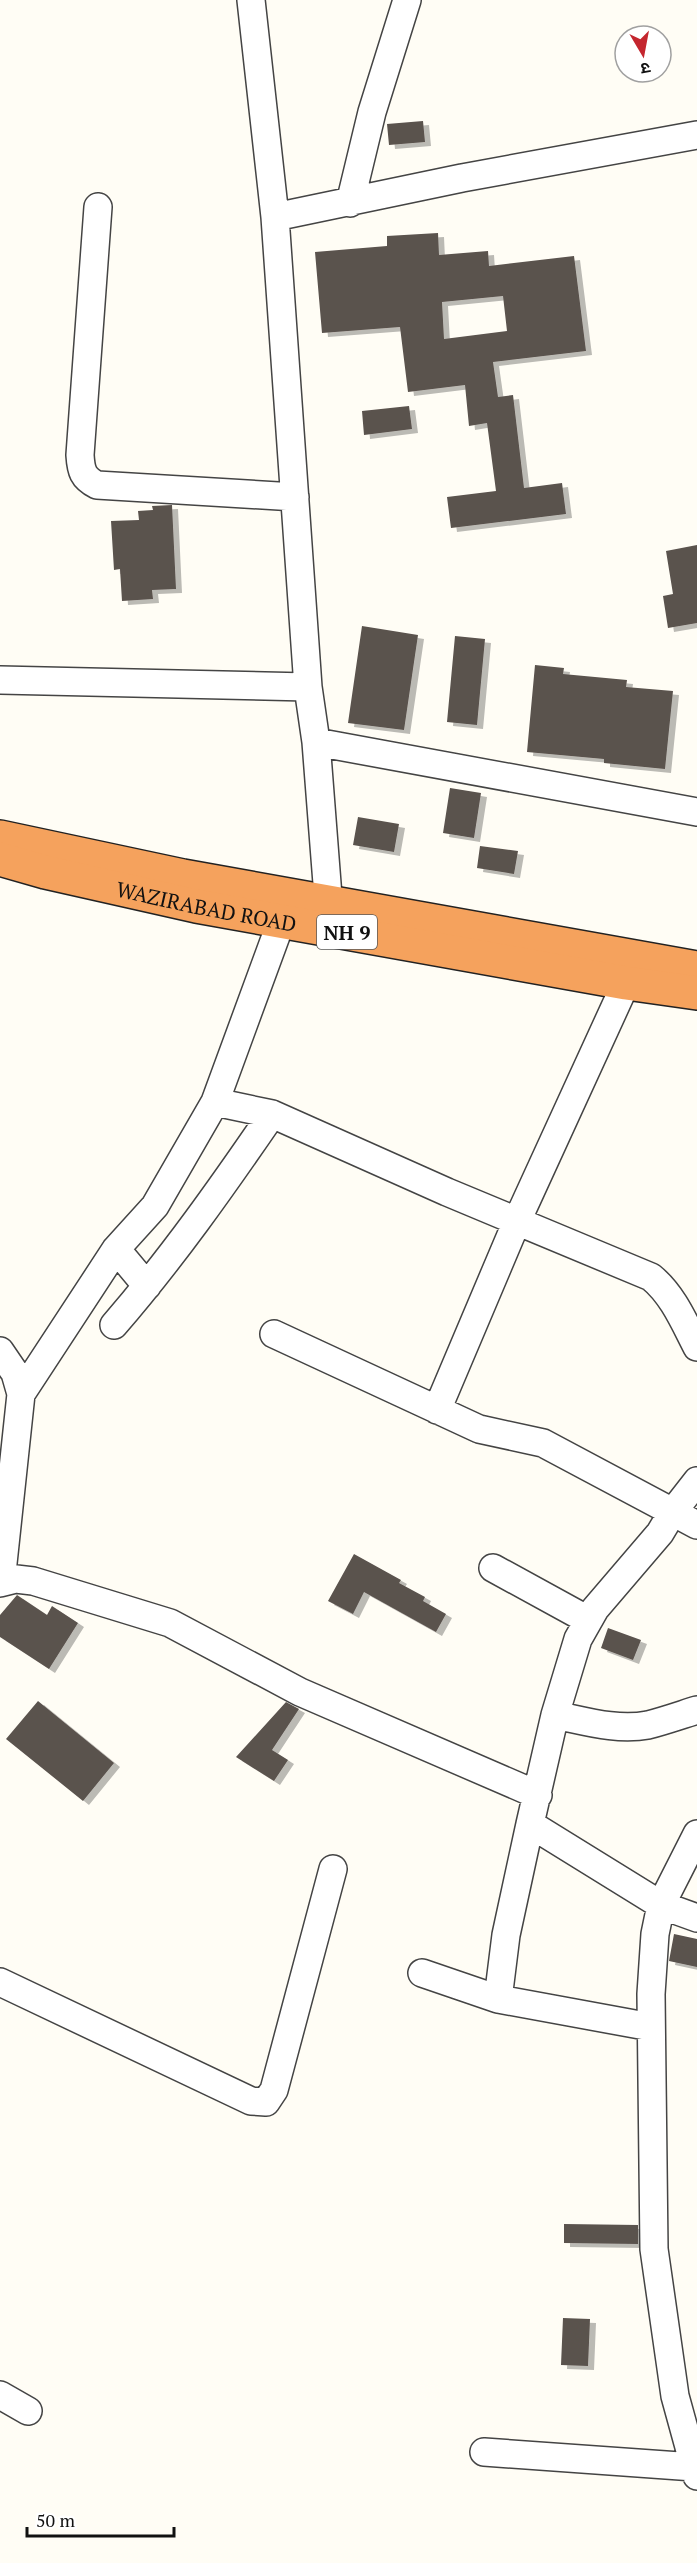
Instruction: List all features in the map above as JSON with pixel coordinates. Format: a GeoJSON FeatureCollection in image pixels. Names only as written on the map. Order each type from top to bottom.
{"type":"FeatureCollection","features":[{"type":"Feature","properties":{"kind":"highway","name":"WAZIRABAD ROAD"},"geometry":{"type":"LineString","coordinates":[[0,837],[183,876],[286,908],[697,968]]}},
{"type":"Feature","properties":{"kind":"highway","name":"WAZIRABAD ROAD"},"geometry":{"type":"LineString","coordinates":[[0,859],[45,872],[196,906],[286,908]]}},
{"type":"Feature","properties":{"kind":"highway","name":"WAZIRABAD ROAD"},"geometry":{"type":"LineString","coordinates":[[330,916],[626,983],[697,993]]}},
{"type":"Feature","properties":{"kind":"street"},"geometry":{"type":"LineString","coordinates":[[251,0],[275,217],[308,687],[316,742],[330,916]]}},
{"type":"Feature","properties":{"kind":"street"},"geometry":{"type":"LineString","coordinates":[[350,203],[372,111],[407,0]]}},
{"type":"Feature","properties":{"kind":"street"},"geometry":{"type":"LineString","coordinates":[[275,217],[462,178],[697,135]]}},
{"type":"Feature","properties":{"kind":"street"},"geometry":{"type":"LineString","coordinates":[[98,207],[80,455],[81,470],[87,480],[97,485],[295,497]]}},
{"type":"Feature","properties":{"kind":"street"},"geometry":{"type":"LineString","coordinates":[[0,680],[308,687]]}},
{"type":"Feature","properties":{"kind":"street"},"geometry":{"type":"LineString","coordinates":[[316,742],[697,812]]}},
{"type":"Feature","properties":{"kind":"street"},"geometry":{"type":"LineString","coordinates":[[21,1394],[116,1249],[155,1206],[215,1102],[286,908]]}},
{"type":"Feature","properties":{"kind":"street"},"geometry":{"type":"LineString","coordinates":[[436,1410],[517,1221],[626,983]]}},
{"type":"Feature","properties":{"kind":"street"},"geometry":{"type":"LineString","coordinates":[[215,1102],[272,1114],[447,1192],[651,1276],[662,1285],[673,1301],[697,1347]]}},
{"type":"Feature","properties":{"kind":"street"},"geometry":{"type":"LineString","coordinates":[[114,1325],[214,1199],[272,1114]]}},
{"type":"Feature","properties":{"kind":"street"},"geometry":{"type":"LineString","coordinates":[[116,1249],[147,1286]]}},
{"type":"Feature","properties":{"kind":"street"},"geometry":{"type":"LineString","coordinates":[[274,1334],[479,1429],[543,1443],[697,1525]]}},
{"type":"Feature","properties":{"kind":"street"},"geometry":{"type":"LineString","coordinates":[[0,1351],[15,1373],[21,1394],[0,1583],[16,1579],[33,1581],[170,1623],[300,1692],[538,1795]]}},
{"type":"Feature","properties":{"kind":"street"},"geometry":{"type":"LineString","coordinates":[[498,1999],[506,1935],[530,1824],[555,1715],[578,1639],[588,1620],[660,1533],[697,1480]]}},
{"type":"Feature","properties":{"kind":"street"},"geometry":{"type":"LineString","coordinates":[[494,1568],[588,1620]]}},
{"type":"Feature","properties":{"kind":"street"},"geometry":{"type":"LineString","coordinates":[[555,1715],[615,1726],[631,1726],[647,1725],[697,1710]]}},
{"type":"Feature","properties":{"kind":"street"},"geometry":{"type":"LineString","coordinates":[[530,1824],[661,1905],[697,1918]]}},
{"type":"Feature","properties":{"kind":"street"},"geometry":{"type":"LineString","coordinates":[[484,2452],[695,2471],[675,2396],[654,2249],[651,2027],[653,1954],[661,1905],[697,1834]]}},
{"type":"Feature","properties":{"kind":"street"},"geometry":{"type":"LineString","coordinates":[[0,1982],[251,2100],[266,2102],[274,2090],[333,1869]]}},
{"type":"Feature","properties":{"kind":"street"},"geometry":{"type":"LineString","coordinates":[[422,1973],[498,1999],[651,2027]]}},
{"type":"Feature","properties":{"kind":"street"},"geometry":{"type":"LineString","coordinates":[[0,2396],[28,2411]]}},
{"type":"Feature","properties":{"kind":"building"},"geometry":{"type":"Polygon","coordinates":[[[423,121],[425,142],[389,145],[387,124],[423,121]]]}},
{"type":"Feature","properties":{"kind":"building"},"geometry":{"type":"Polygon","coordinates":[[[438,233],[439,255],[488,251],[489,266],[574,256],[586,351],[493,362],[498,397],[513,395],[524,488],[562,483],[566,514],[451,528],[447,497],[496,491],[487,423],[469,426],[465,385],[408,392],[400,327],[322,333],[315,252],[387,246],[387,236],[438,233]],[[503,296],[442,302],[444,339],[507,331],[503,296]]]}},
{"type":"Feature","properties":{"kind":"building"},"geometry":{"type":"Polygon","coordinates":[[[409,406],[412,429],[364,435],[362,411],[409,406]]]}},
{"type":"Feature","properties":{"kind":"building"},"geometry":{"type":"Polygon","coordinates":[[[172,505],[176,589],[152,590],[153,599],[122,601],[120,569],[114,570],[111,521],[139,520],[138,511],[153,510],[152,506],[172,505]]]}},
{"type":"Feature","properties":{"kind":"building"},"geometry":{"type":"Polygon","coordinates":[[[697,545],[697,623],[668,628],[663,596],[673,594],[666,551],[697,545]]]}},
{"type":"Feature","properties":{"kind":"building"},"geometry":{"type":"Polygon","coordinates":[[[362,626],[418,635],[404,730],[348,723],[362,626]]]}},
{"type":"Feature","properties":{"kind":"building"},"geometry":{"type":"Polygon","coordinates":[[[455,636],[485,639],[477,725],[447,722],[455,636]]]}},
{"type":"Feature","properties":{"kind":"building"},"geometry":{"type":"Polygon","coordinates":[[[535,665],[564,668],[563,674],[627,680],[626,687],[673,691],[665,769],[604,763],[604,759],[527,752],[535,665]]]}},
{"type":"Feature","properties":{"kind":"building"},"geometry":{"type":"Polygon","coordinates":[[[450,788],[481,793],[474,838],[443,833],[450,788]]]}},
{"type":"Feature","properties":{"kind":"building"},"geometry":{"type":"Polygon","coordinates":[[[358,817],[399,824],[394,852],[353,845],[358,817]]]}},
{"type":"Feature","properties":{"kind":"building"},"geometry":{"type":"Polygon","coordinates":[[[480,846],[518,851],[514,874],[477,868],[480,846]]]}},
{"type":"Feature","properties":{"kind":"building"},"geometry":{"type":"Polygon","coordinates":[[[354,1554],[401,1580],[399,1583],[425,1597],[423,1601],[446,1614],[436,1632],[364,1592],[353,1614],[328,1601],[354,1554]]]}},
{"type":"Feature","properties":{"kind":"building"},"geometry":{"type":"Polygon","coordinates":[[[17,1595],[47,1615],[52,1606],[78,1623],[49,1669],[0,1637],[0,1615],[17,1595]]]}},
{"type":"Feature","properties":{"kind":"building"},"geometry":{"type":"Polygon","coordinates":[[[608,1628],[641,1640],[633,1660],[601,1648],[608,1628]]]}},
{"type":"Feature","properties":{"kind":"building"},"geometry":{"type":"Polygon","coordinates":[[[38,1701],[114,1763],[83,1801],[6,1739],[38,1701]]]}},
{"type":"Feature","properties":{"kind":"building"},"geometry":{"type":"Polygon","coordinates":[[[286,1702],[299,1709],[272,1750],[288,1760],[274,1781],[236,1757],[286,1702]]]}},
{"type":"Feature","properties":{"kind":"building"},"geometry":{"type":"Polygon","coordinates":[[[674,1934],[697,1939],[697,1967],[669,1961],[674,1934]]]}},
{"type":"Feature","properties":{"kind":"building"},"geometry":{"type":"Polygon","coordinates":[[[564,2224],[638,2225],[638,2244],[564,2243],[564,2224]]]}},
{"type":"Feature","properties":{"kind":"building"},"geometry":{"type":"Polygon","coordinates":[[[563,2318],[590,2319],[588,2366],[561,2365],[563,2318]]]}}]}
